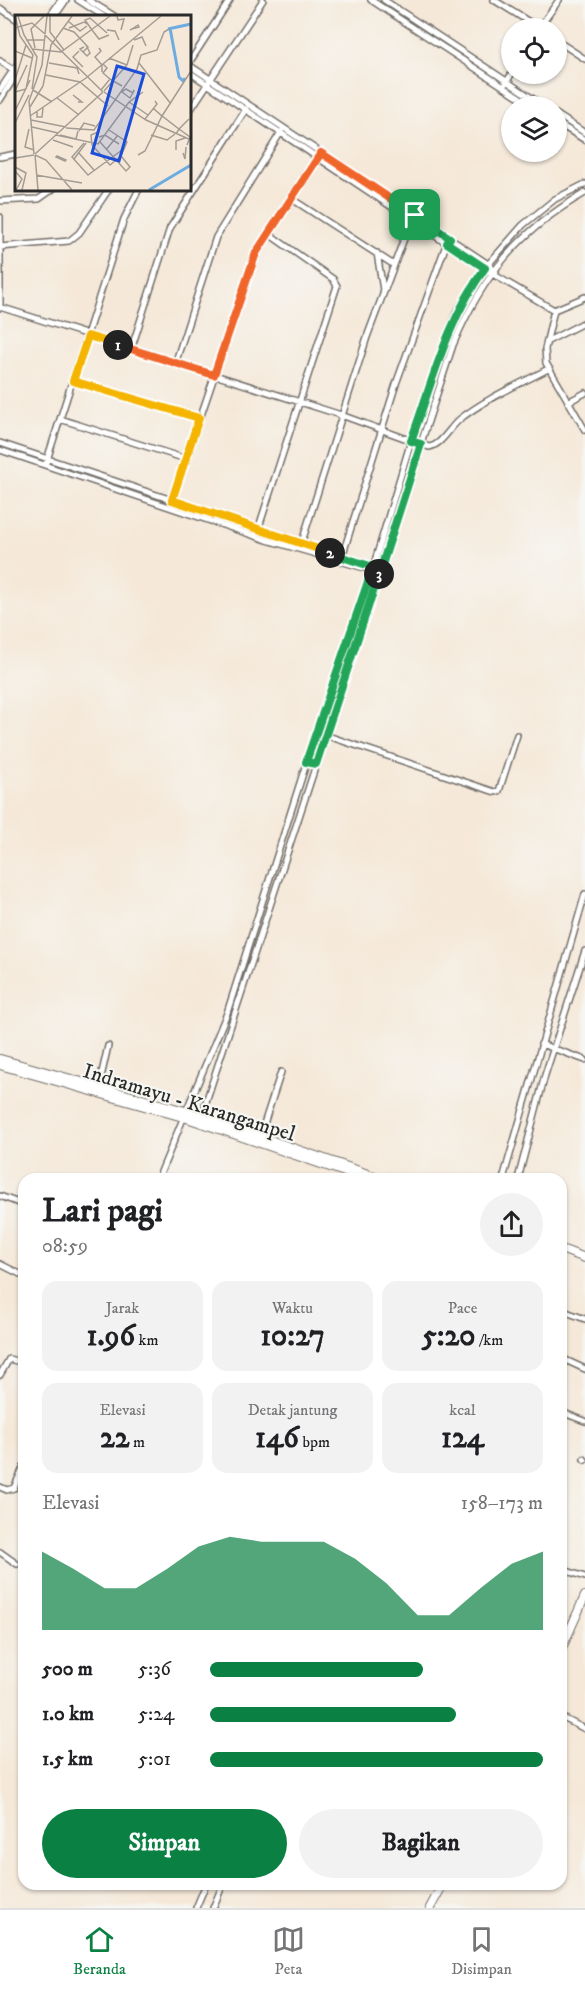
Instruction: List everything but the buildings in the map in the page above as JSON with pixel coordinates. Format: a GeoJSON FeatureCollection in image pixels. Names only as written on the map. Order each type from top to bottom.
{"type":"FeatureCollection","features":[{"type":"Feature","properties":{"kind":"main road"},"geometry":{"type":"LineString","coordinates":[[0,1059],[99,1086],[192,1116]]}},
{"type":"Feature","properties":{"kind":"main road","name":"Indramayu - Karangampel"},"geometry":{"type":"LineString","coordinates":[[0,1065],[260,1136],[365,1173]]}},
{"type":"Feature","properties":{"kind":"main road","name":"Indramayu - Karangampel"},"geometry":{"type":"LineString","coordinates":[[192,1116],[349,1173]]}},
{"type":"Feature","properties":{"kind":"main road"},"geometry":{"type":"LineString","coordinates":[[567,1251],[585,1258]]}},
{"type":"Feature","properties":{"kind":"street"},"geometry":{"type":"LineString","coordinates":[[51,15],[61,0]]}},
{"type":"Feature","properties":{"kind":"street"},"geometry":{"type":"LineString","coordinates":[[56,15],[66,0]]}},
{"type":"Feature","properties":{"kind":"street"},"geometry":{"type":"LineString","coordinates":[[78,0],[101,15]]}},
{"type":"Feature","properties":{"kind":"street"},"geometry":{"type":"LineString","coordinates":[[88,0],[110,15]]}},
{"type":"Feature","properties":{"kind":"street"},"geometry":{"type":"LineString","coordinates":[[190,62],[230,0]]}},
{"type":"Feature","properties":{"kind":"street"},"geometry":{"type":"LineString","coordinates":[[190,110],[263,0]]}},
{"type":"Feature","properties":{"kind":"street"},"geometry":{"type":"LineString","coordinates":[[371,0],[501,81]]}},
{"type":"Feature","properties":{"kind":"street"},"geometry":{"type":"LineString","coordinates":[[384,0],[501,81]]}},
{"type":"Feature","properties":{"kind":"street"},"geometry":{"type":"LineString","coordinates":[[494,0],[523,18]]}},
{"type":"Feature","properties":{"kind":"street"},"geometry":{"type":"LineString","coordinates":[[546,18],[559,0]]}},
{"type":"Feature","properties":{"kind":"street"},"geometry":{"type":"LineString","coordinates":[[0,8],[15,18]]}},
{"type":"Feature","properties":{"kind":"street"},"geometry":{"type":"LineString","coordinates":[[567,47],[585,59]]}},
{"type":"Feature","properties":{"kind":"street"},"geometry":{"type":"LineString","coordinates":[[0,61],[15,70]]}},
{"type":"Feature","properties":{"kind":"street"},"geometry":{"type":"LineString","coordinates":[[190,65],[281,132]]}},
{"type":"Feature","properties":{"kind":"street"},"geometry":{"type":"LineString","coordinates":[[0,90],[15,72]]}},
{"type":"Feature","properties":{"kind":"street"},"geometry":{"type":"LineString","coordinates":[[0,100],[15,73]]}},
{"type":"Feature","properties":{"kind":"street"},"geometry":{"type":"LineString","coordinates":[[190,73],[244,111],[319,155],[487,266],[494,273],[554,310]]}},
{"type":"Feature","properties":{"kind":"street"},"geometry":{"type":"LineString","coordinates":[[505,84],[520,96]]}},
{"type":"Feature","properties":{"kind":"street"},"geometry":{"type":"LineString","coordinates":[[505,84],[526,96]]}},
{"type":"Feature","properties":{"kind":"street"},"geometry":{"type":"LineString","coordinates":[[131,350],[170,228],[248,106]]}},
{"type":"Feature","properties":{"kind":"street"},"geometry":{"type":"LineString","coordinates":[[567,121],[585,133]]}},
{"type":"Feature","properties":{"kind":"street"},"geometry":{"type":"LineString","coordinates":[[567,129],[585,141]]}},
{"type":"Feature","properties":{"kind":"street"},"geometry":{"type":"LineString","coordinates":[[175,364],[216,237],[281,132]]}},
{"type":"Feature","properties":{"kind":"street"},"geometry":{"type":"LineString","coordinates":[[0,157],[15,154]]}},
{"type":"Feature","properties":{"kind":"street"},"geometry":{"type":"LineString","coordinates":[[170,508],[256,253],[319,155]]}},
{"type":"Feature","properties":{"kind":"street"},"geometry":{"type":"LineString","coordinates":[[319,155],[411,220],[448,241]]}},
{"type":"Feature","properties":{"kind":"street"},"geometry":{"type":"LineString","coordinates":[[192,1116],[306,762],[372,569],[411,441],[456,313],[487,266],[524,225],[555,199],[585,184]]}},
{"type":"Feature","properties":{"kind":"street"},"geometry":{"type":"LineString","coordinates":[[0,201],[39,199],[52,190]]}},
{"type":"Feature","properties":{"kind":"street"},"geometry":{"type":"LineString","coordinates":[[0,247],[69,241],[80,233],[108,190]]}},
{"type":"Feature","properties":{"kind":"street"},"geometry":{"type":"LineString","coordinates":[[45,466],[124,219],[138,190]]}},
{"type":"Feature","properties":{"kind":"street"},"geometry":{"type":"LineString","coordinates":[[161,1173],[192,1116],[326,736],[453,345],[470,307],[526,234],[550,215],[585,193]]}},
{"type":"Feature","properties":{"kind":"street"},"geometry":{"type":"LineString","coordinates":[[292,199],[394,265]]}},
{"type":"Feature","properties":{"kind":"street"},"geometry":{"type":"LineString","coordinates":[[0,217],[0,308],[341,415],[421,444],[436,445],[454,424],[482,404],[548,369]]}},
{"type":"Feature","properties":{"kind":"street"},"geometry":{"type":"LineString","coordinates":[[301,547],[341,415],[383,292],[411,220]]}},
{"type":"Feature","properties":{"kind":"street"},"geometry":{"type":"LineString","coordinates":[[257,533],[337,286],[333,279],[269,234]]}},
{"type":"Feature","properties":{"kind":"street"},"geometry":{"type":"LineString","coordinates":[[341,559],[382,430],[448,241]]}},
{"type":"Feature","properties":{"kind":"street"},"geometry":{"type":"LineString","coordinates":[[377,253],[383,292]]}},
{"type":"Feature","properties":{"kind":"street"},"geometry":{"type":"LineString","coordinates":[[554,310],[585,297]]}},
{"type":"Feature","properties":{"kind":"street"},"geometry":{"type":"LineString","coordinates":[[554,310],[544,354],[548,369],[585,430]]}},
{"type":"Feature","properties":{"kind":"street"},"geometry":{"type":"LineString","coordinates":[[548,341],[585,322]]}},
{"type":"Feature","properties":{"kind":"street"},"geometry":{"type":"LineString","coordinates":[[73,381],[199,418]]}},
{"type":"Feature","properties":{"kind":"street"},"geometry":{"type":"LineString","coordinates":[[568,402],[585,393]]}},
{"type":"Feature","properties":{"kind":"street"},"geometry":{"type":"LineString","coordinates":[[60,419],[186,459]]}},
{"type":"Feature","properties":{"kind":"street"},"geometry":{"type":"LineString","coordinates":[[0,443],[172,500],[257,533]]}},
{"type":"Feature","properties":{"kind":"street"},"geometry":{"type":"LineString","coordinates":[[0,450],[170,508],[380,571]]}},
{"type":"Feature","properties":{"kind":"street"},"geometry":{"type":"LineString","coordinates":[[316,732],[495,792],[499,791],[504,780],[518,735]]}},
{"type":"Feature","properties":{"kind":"street"},"geometry":{"type":"LineString","coordinates":[[306,762],[316,764]]}},
{"type":"Feature","properties":{"kind":"street"},"geometry":{"type":"LineString","coordinates":[[519,1173],[585,894]]}},
{"type":"Feature","properties":{"kind":"street"},"geometry":{"type":"LineString","coordinates":[[505,1173],[548,1046],[585,951]]}},
{"type":"Feature","properties":{"kind":"street"},"geometry":{"type":"LineString","coordinates":[[99,1086],[108,1046]]}},
{"type":"Feature","properties":{"kind":"street"},"geometry":{"type":"LineString","coordinates":[[548,1046],[585,1060]]}},
{"type":"Feature","properties":{"kind":"street"},"geometry":{"type":"LineString","coordinates":[[260,1136],[282,1072]]}},
{"type":"Feature","properties":{"kind":"street"},"geometry":{"type":"LineString","coordinates":[[0,1196],[18,1203]]}},
{"type":"Feature","properties":{"kind":"street"},"geometry":{"type":"LineString","coordinates":[[0,1264],[18,1273]]}},
{"type":"Feature","properties":{"kind":"street"},"geometry":{"type":"LineString","coordinates":[[567,1312],[585,1319]]}},
{"type":"Feature","properties":{"kind":"street"},"geometry":{"type":"LineString","coordinates":[[0,1375],[9,1359],[18,1361]]}},
{"type":"Feature","properties":{"kind":"street"},"geometry":{"type":"LineString","coordinates":[[567,1361],[585,1369]]}},
{"type":"Feature","properties":{"kind":"street"},"geometry":{"type":"LineString","coordinates":[[567,1414],[585,1421]]}},
{"type":"Feature","properties":{"kind":"street"},"geometry":{"type":"LineString","coordinates":[[0,1486],[7,1490],[14,1488],[18,1479]]}},
{"type":"Feature","properties":{"kind":"street"},"geometry":{"type":"LineString","coordinates":[[0,1552],[17,1564]]}},
{"type":"Feature","properties":{"kind":"street"},"geometry":{"type":"LineString","coordinates":[[567,1571],[585,1577]]}},
{"type":"Feature","properties":{"kind":"street"},"geometry":{"type":"LineString","coordinates":[[567,1636],[585,1596]]}},
{"type":"Feature","properties":{"kind":"street"},"geometry":{"type":"LineString","coordinates":[[567,1720],[585,1729]]}},
{"type":"Feature","properties":{"kind":"street"},"geometry":{"type":"LineString","coordinates":[[196,1908],[204,1890]]}},
{"type":"Feature","properties":{"kind":"street"},"geometry":{"type":"LineString","coordinates":[[213,1908],[220,1890]]}},
{"type":"Feature","properties":{"kind":"street"},"geometry":{"type":"LineString","coordinates":[[430,1908],[440,1890]]}},
{"type":"Feature","properties":{"kind":"route"},"geometry":{"type":"LineString","coordinates":[[321,153],[415,215],[450,238],[447,243],[485,268],[456,313],[411,441],[421,444],[316,764],[306,762],[373,567],[301,545],[172,500],[199,418],[73,381],[88,336],[214,375],[256,253],[321,153]]}}]}
